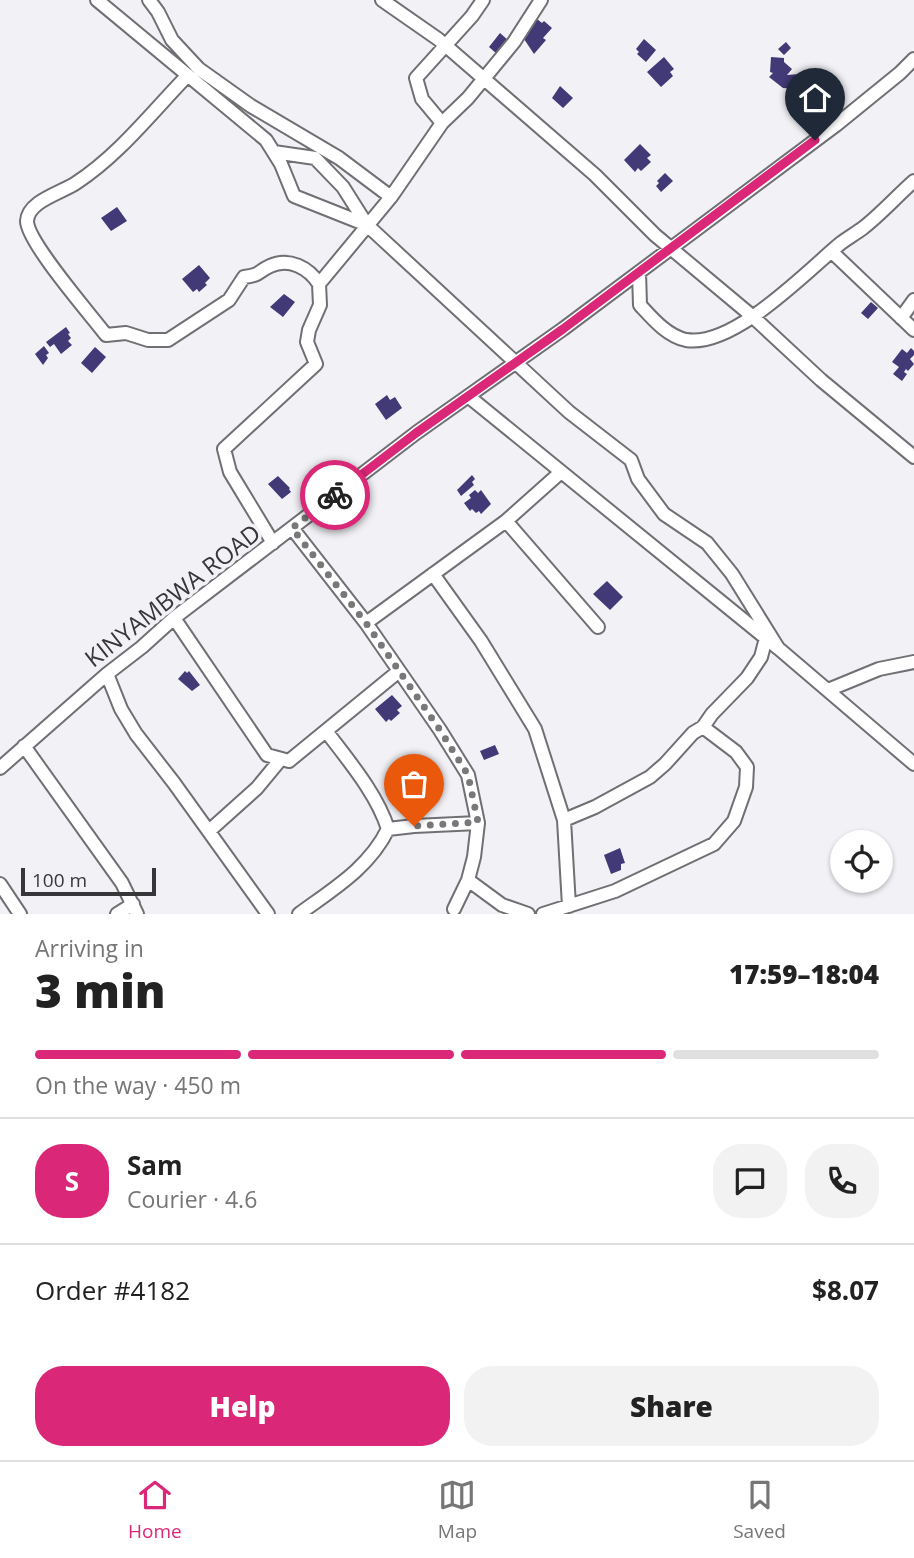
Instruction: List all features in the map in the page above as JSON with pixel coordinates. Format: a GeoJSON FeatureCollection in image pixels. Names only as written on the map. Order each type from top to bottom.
{"type":"FeatureCollection","features":[{"type":"Feature","properties":{"kind":"street"},"geometry":{"type":"LineString","coordinates":[[97,0],[266,140],[294,196],[367,225]]}},
{"type":"Feature","properties":{"kind":"street"},"geometry":{"type":"LineString","coordinates":[[149,0],[172,40],[199,69],[251,106],[339,158],[391,197]]}},
{"type":"Feature","properties":{"kind":"street"},"geometry":{"type":"LineString","coordinates":[[382,0],[445,45],[484,78],[595,176],[655,235],[914,457]]}},
{"type":"Feature","properties":{"kind":"street"},"geometry":{"type":"LineString","coordinates":[[442,123],[422,99],[416,78],[483,0]]}},
{"type":"Feature","properties":{"kind":"street"},"geometry":{"type":"LineString","coordinates":[[319,284],[391,197],[442,123],[514,42],[538,1]]}},
{"type":"Feature","properties":{"kind":"street","name":"KINYAMBWA ROAD"},"geometry":{"type":"LineString","coordinates":[[2,764],[174,618],[468,396],[836,125],[914,59]]}},
{"type":"Feature","properties":{"kind":"street"},"geometry":{"type":"LineString","coordinates":[[188,75],[97,169],[67,189],[33,206],[27,219],[29,230],[39,248],[106,335],[125,333],[148,340],[168,340],[229,300],[244,276],[259,275],[270,266],[290,263],[313,275],[319,284],[320,305],[307,342],[316,364],[224,449],[230,472],[273,542]]}},
{"type":"Feature","properties":{"kind":"street"},"geometry":{"type":"LineString","coordinates":[[274,152],[315,158],[343,187],[367,225],[569,412],[631,460],[638,479],[664,514],[707,543],[732,574],[778,648]]}},
{"type":"Feature","properties":{"kind":"street"},"geometry":{"type":"LineString","coordinates":[[639,272],[640,305],[654,320],[686,340],[719,334],[771,304],[865,227],[914,181]]}},
{"type":"Feature","properties":{"kind":"street"},"geometry":{"type":"LineString","coordinates":[[832,252],[914,330]]}},
{"type":"Feature","properties":{"kind":"street"},"geometry":{"type":"LineString","coordinates":[[901,318],[914,300]]}},
{"type":"Feature","properties":{"kind":"street"},"geometry":{"type":"LineString","coordinates":[[468,396],[766,638],[914,764]]}},
{"type":"Feature","properties":{"kind":"street"},"geometry":{"type":"LineString","coordinates":[[366,623],[506,521],[561,472]]}},
{"type":"Feature","properties":{"kind":"street"},"geometry":{"type":"LineString","coordinates":[[506,521],[598,626]]}},
{"type":"Feature","properties":{"kind":"street"},"geometry":{"type":"LineString","coordinates":[[292,528],[366,623],[468,775],[478,822],[468,880],[454,909]]}},
{"type":"Feature","properties":{"kind":"street"},"geometry":{"type":"LineString","coordinates":[[433,574],[481,640],[535,729],[564,820],[569,906]]}},
{"type":"Feature","properties":{"kind":"street"},"geometry":{"type":"LineString","coordinates":[[174,618],[267,755],[289,761],[399,671]]}},
{"type":"Feature","properties":{"kind":"street"},"geometry":{"type":"LineString","coordinates":[[564,820],[650,777],[693,733],[703,727],[747,678],[761,657],[766,638]]}},
{"type":"Feature","properties":{"kind":"street"},"geometry":{"type":"LineString","coordinates":[[828,690],[878,669],[914,662]]}},
{"type":"Feature","properties":{"kind":"street"},"geometry":{"type":"LineString","coordinates":[[107,674],[121,709],[136,734],[268,914]]}},
{"type":"Feature","properties":{"kind":"street"},"geometry":{"type":"LineString","coordinates":[[543,914],[615,891],[714,844],[734,821],[746,787],[747,767],[736,752],[703,727]]}},
{"type":"Feature","properties":{"kind":"street"},"geometry":{"type":"LineString","coordinates":[[299,914],[359,869],[378,848],[388,829],[370,794],[326,731]]}},
{"type":"Feature","properties":{"kind":"street"},"geometry":{"type":"LineString","coordinates":[[24,746],[122,883],[135,909],[117,914]]}},
{"type":"Feature","properties":{"kind":"street"},"geometry":{"type":"LineString","coordinates":[[209,831],[257,788],[281,759]]}},
{"type":"Feature","properties":{"kind":"street"},"geometry":{"type":"LineString","coordinates":[[388,829],[478,822]]}},
{"type":"Feature","properties":{"kind":"street"},"geometry":{"type":"LineString","coordinates":[[468,880],[502,905],[528,914]]}},
{"type":"Feature","properties":{"kind":"street"},"geometry":{"type":"LineString","coordinates":[[0,884],[20,914]]}},
{"type":"Feature","properties":{"kind":"building"},"geometry":{"type":"Polygon","coordinates":[[[537,19],[552,28],[534,54],[522,36],[537,19]]]}},
{"type":"Feature","properties":{"kind":"building"},"geometry":{"type":"Polygon","coordinates":[[[500,33],[509,41],[497,54],[489,47],[500,33]]]}},
{"type":"Feature","properties":{"kind":"building"},"geometry":{"type":"Polygon","coordinates":[[[644,39],[656,50],[646,62],[637,54],[639,52],[636,49],[644,39]]]}},
{"type":"Feature","properties":{"kind":"building"},"geometry":{"type":"Polygon","coordinates":[[[786,42],[791,48],[784,55],[778,49],[786,42]]]}},
{"type":"Feature","properties":{"kind":"building"},"geometry":{"type":"Polygon","coordinates":[[[664,57],[674,69],[670,72],[673,76],[661,87],[647,72],[664,57]]]}},
{"type":"Feature","properties":{"kind":"building"},"geometry":{"type":"Polygon","coordinates":[[[771,57],[784,58],[784,62],[792,69],[787,75],[800,74],[799,89],[783,88],[769,77],[773,73],[770,72],[771,57]]]}},
{"type":"Feature","properties":{"kind":"building"},"geometry":{"type":"Polygon","coordinates":[[[560,86],[573,98],[563,108],[552,98],[560,86]]]}},
{"type":"Feature","properties":{"kind":"building"},"geometry":{"type":"Polygon","coordinates":[[[640,144],[651,155],[647,158],[651,162],[641,171],[638,168],[635,172],[624,160],[640,144]]]}},
{"type":"Feature","properties":{"kind":"building"},"geometry":{"type":"Polygon","coordinates":[[[665,173],[673,181],[661,192],[656,186],[659,183],[657,181],[665,173]]]}},
{"type":"Feature","properties":{"kind":"building"},"geometry":{"type":"Polygon","coordinates":[[[117,207],[127,221],[111,231],[101,218],[117,207]]]}},
{"type":"Feature","properties":{"kind":"building"},"geometry":{"type":"Polygon","coordinates":[[[199,265],[210,278],[199,292],[197,289],[193,292],[182,279],[199,265]]]}},
{"type":"Feature","properties":{"kind":"building"},"geometry":{"type":"Polygon","coordinates":[[[284,294],[295,302],[283,317],[270,307],[284,294]]]}},
{"type":"Feature","properties":{"kind":"building"},"geometry":{"type":"Polygon","coordinates":[[[871,302],[878,308],[868,319],[861,313],[871,302]]]}},
{"type":"Feature","properties":{"kind":"building"},"geometry":{"type":"Polygon","coordinates":[[[66,327],[71,338],[68,341],[72,345],[61,354],[54,344],[50,347],[46,342],[66,327]]]}},
{"type":"Feature","properties":{"kind":"building"},"geometry":{"type":"Polygon","coordinates":[[[44,346],[49,353],[43,365],[35,354],[44,346]]]}},
{"type":"Feature","properties":{"kind":"building"},"geometry":{"type":"Polygon","coordinates":[[[95,347],[106,357],[92,373],[81,363],[95,347]]]}},
{"type":"Feature","properties":{"kind":"building"},"geometry":{"type":"Polygon","coordinates":[[[911,348],[914,355],[910,359],[914,364],[908,371],[906,369],[904,372],[907,374],[902,381],[893,374],[899,367],[892,362],[902,349],[907,353],[911,348]]]}},
{"type":"Feature","properties":{"kind":"building"},"geometry":{"type":"Polygon","coordinates":[[[387,395],[390,400],[395,397],[402,408],[386,420],[375,404],[387,395]]]}},
{"type":"Feature","properties":{"kind":"building"},"geometry":{"type":"Polygon","coordinates":[[[472,475],[475,479],[472,482],[474,485],[461,496],[457,490],[472,475]]]}},
{"type":"Feature","properties":{"kind":"building"},"geometry":{"type":"Polygon","coordinates":[[[278,476],[291,492],[282,499],[268,484],[278,476]]]}},
{"type":"Feature","properties":{"kind":"building"},"geometry":{"type":"Polygon","coordinates":[[[475,490],[478,493],[481,490],[491,504],[481,514],[472,509],[470,511],[464,503],[471,498],[469,495],[475,490]]]}},
{"type":"Feature","properties":{"kind":"building"},"geometry":{"type":"Polygon","coordinates":[[[607,581],[623,597],[610,610],[593,594],[607,581]]]}},
{"type":"Feature","properties":{"kind":"building"},"geometry":{"type":"Polygon","coordinates":[[[185,671],[189,671],[200,685],[192,691],[178,679],[185,671]]]}},
{"type":"Feature","properties":{"kind":"building"},"geometry":{"type":"Polygon","coordinates":[[[392,695],[402,706],[397,710],[400,713],[386,722],[375,709],[392,695]]]}},
{"type":"Feature","properties":{"kind":"building"},"geometry":{"type":"Polygon","coordinates":[[[495,745],[499,754],[484,760],[480,751],[495,745]]]}},
{"type":"Feature","properties":{"kind":"building"},"geometry":{"type":"Polygon","coordinates":[[[620,848],[625,863],[621,864],[621,870],[611,874],[604,855],[620,848]]]}},
{"type":"Feature","properties":{"kind":"way so far"},"geometry":{"type":"LineString","coordinates":[[335,495],[292,528],[366,623],[468,775],[478,822],[414,826]]}},
{"type":"Feature","properties":{"kind":"route"},"geometry":{"type":"LineString","coordinates":[[335,495],[416,433],[563,329],[815,140]]}}]}
